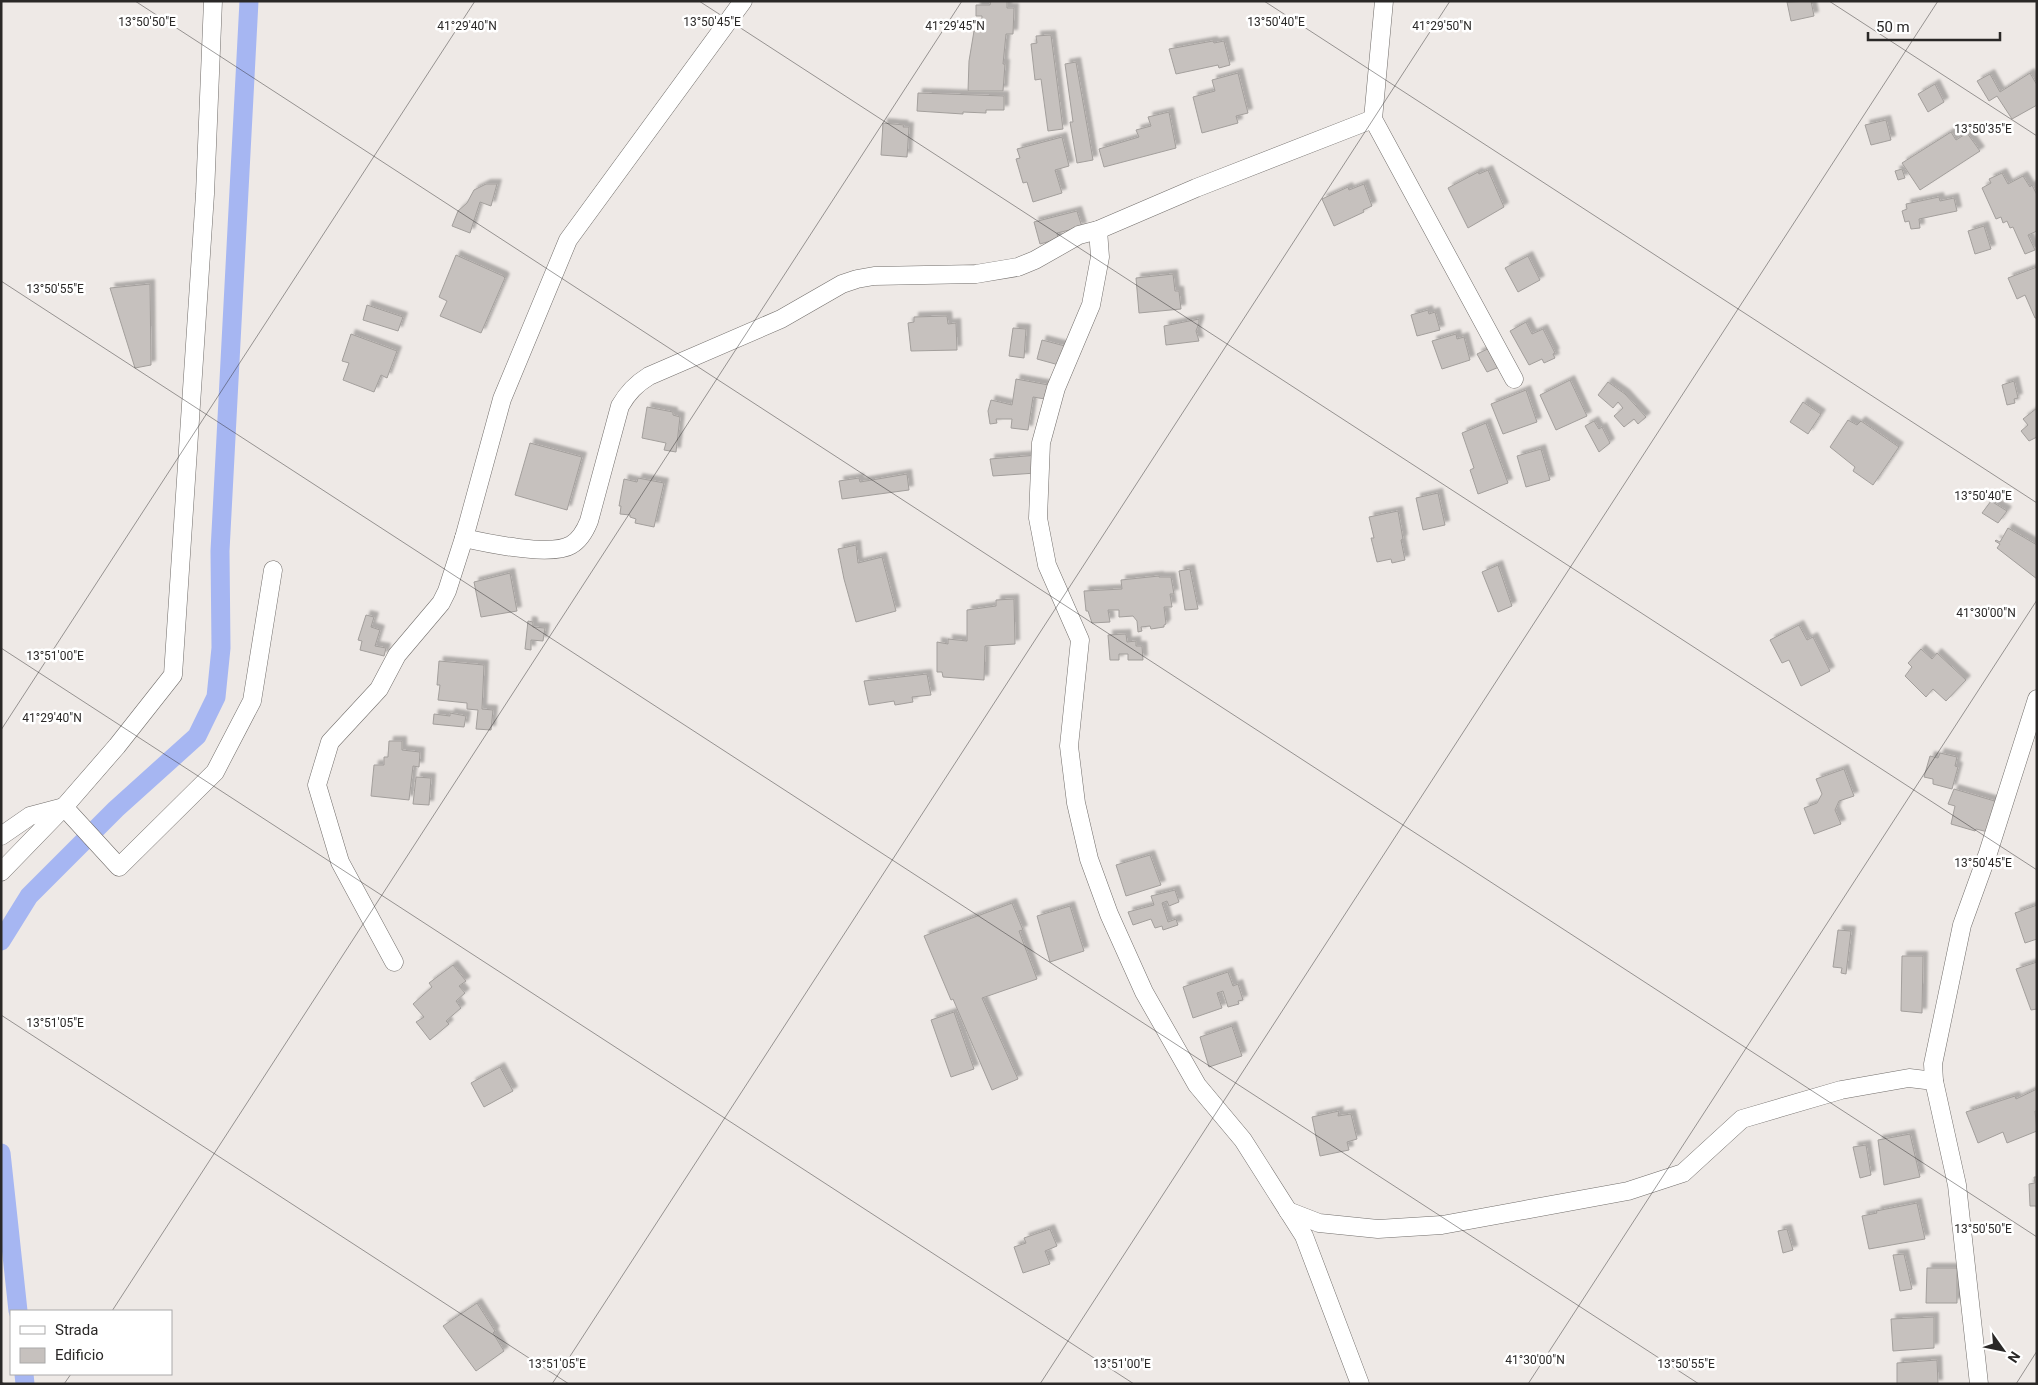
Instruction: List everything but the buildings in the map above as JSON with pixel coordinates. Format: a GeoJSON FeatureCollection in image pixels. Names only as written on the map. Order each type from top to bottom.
{"type":"FeatureCollection","features":[{"type":"Feature","properties":{"kind":"street"},"geometry":{"type":"LineString","coordinates":[[1,872],[64,807],[117,746],[173,675],[205,194],[213,1]]}},
{"type":"Feature","properties":{"kind":"street"},"geometry":{"type":"LineString","coordinates":[[394,962],[340,862],[317,785],[330,742],[379,689],[398,655],[441,603],[452,577],[464,538],[502,399],[568,240],[743,1]]}},
{"type":"Feature","properties":{"kind":"street"},"geometry":{"type":"LineString","coordinates":[[1384,1],[1373,119],[1514,379]]}},
{"type":"Feature","properties":{"kind":"street"},"geometry":{"type":"LineString","coordinates":[[464,538],[489,544],[535,549],[558,549],[570,546],[578,541],[589,521],[620,406],[627,394],[637,384],[650,376],[781,320],[842,284],[874,276],[998,272],[1018,267],[1036,260],[1079,235],[1098,230],[1196,188],[1373,119]]}},
{"type":"Feature","properties":{"kind":"street"},"geometry":{"type":"LineString","coordinates":[[1098,230],[1100,257],[1091,305],[1056,388],[1041,443],[1038,518],[1047,565],[1080,640],[1069,746],[1076,803],[1089,859],[1109,914],[1144,992],[1197,1085],[1243,1140],[1304,1236],[1360,1384]]}},
{"type":"Feature","properties":{"kind":"street"},"geometry":{"type":"LineString","coordinates":[[64,807],[119,867],[215,772],[252,701],[273,570]]}},
{"type":"Feature","properties":{"kind":"street"},"geometry":{"type":"LineString","coordinates":[[1979,1384],[1956,1186],[1932,1064],[1962,925],[1988,854],[2037,699]]}},
{"type":"Feature","properties":{"kind":"street"},"geometry":{"type":"LineString","coordinates":[[1,836],[30,816],[64,807]]}},
{"type":"Feature","properties":{"kind":"street"},"geometry":{"type":"LineString","coordinates":[[1288,1211],[1319,1223],[1387,1228],[1442,1225],[1628,1191],[1683,1172],[1742,1119],[1841,1090],[1909,1078],[1934,1081]]}},
{"type":"Feature","properties":{"kind":"waterway"},"geometry":{"type":"LineString","coordinates":[[1,941],[29,896],[116,809],[197,736],[216,697],[221,648],[220,551],[249,1]]}},
{"type":"Feature","properties":{"kind":"waterway"},"geometry":{"type":"LineString","coordinates":[[1,1153],[18,1310]]}},
{"type":"Feature","properties":{"kind":"waterway"},"geometry":{"type":"LineString","coordinates":[[24,1375],[25,1384]]}}]}
